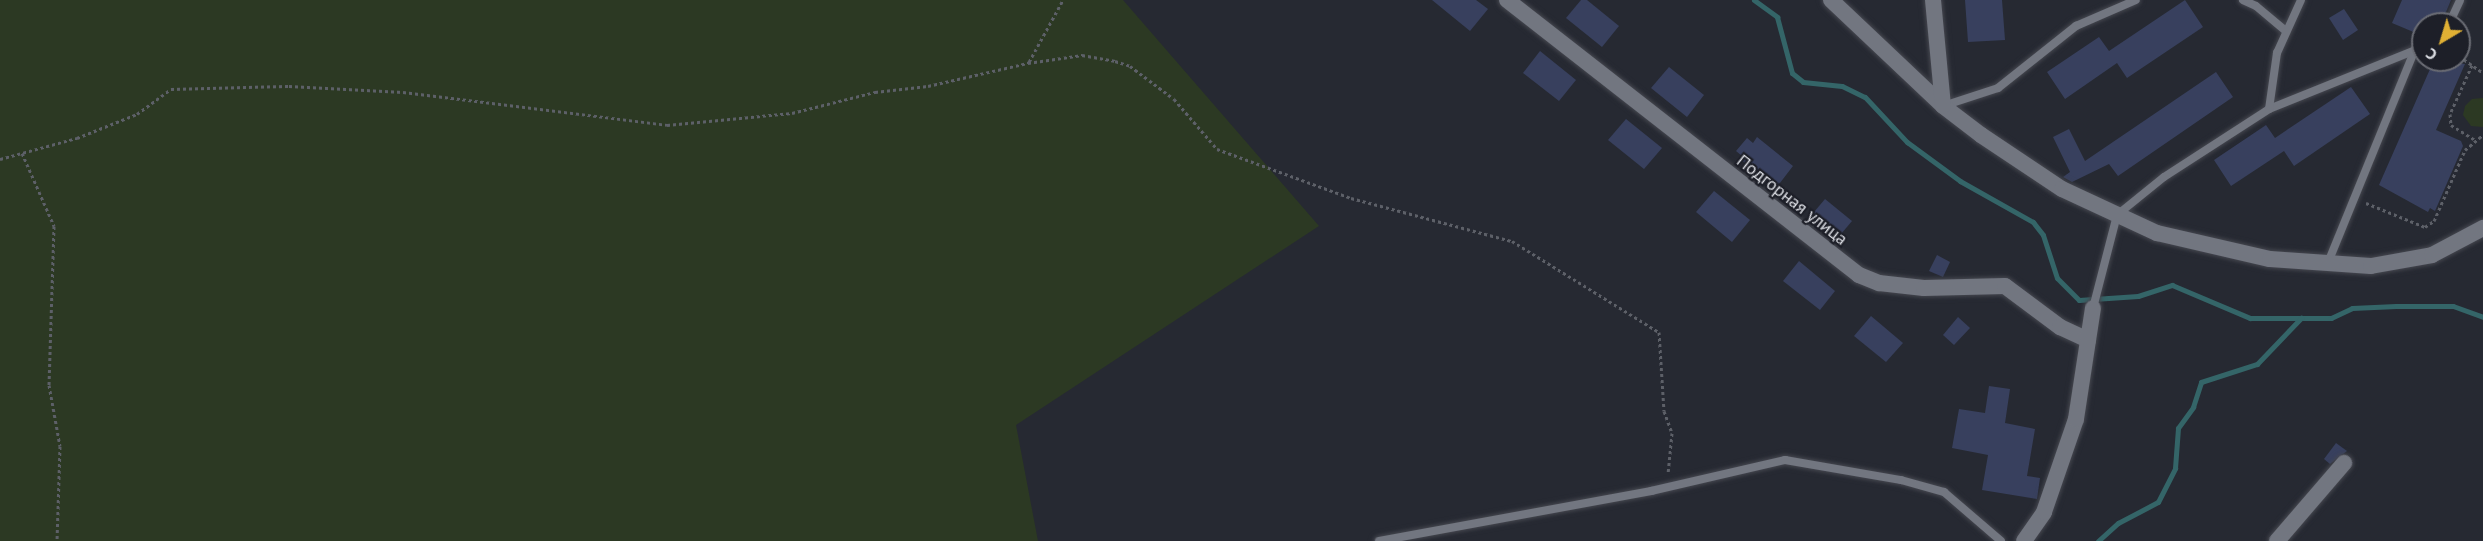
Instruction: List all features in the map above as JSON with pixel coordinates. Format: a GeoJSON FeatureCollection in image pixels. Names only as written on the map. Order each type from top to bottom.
{"type":"FeatureCollection","features":[{"type":"Feature","properties":{"kind":"street","name":"Подгорная улица"},"geometry":{"type":"LineString","coordinates":[[1507,0],[1858,275],[1879,283],[1924,288],[2005,286],[2060,327],[2088,340]]}},
{"type":"Feature","properties":{"kind":"street"},"geometry":{"type":"LineString","coordinates":[[1831,0],[1943,106],[2061,189],[2116,215],[2194,243],[2270,260],[2326,266],[2401,263],[2447,249],[2483,228]]}},
{"type":"Feature","properties":{"kind":"street"},"geometry":{"type":"LineString","coordinates":[[1933,0],[1943,106]]}},
{"type":"Feature","properties":{"kind":"street"},"geometry":{"type":"LineString","coordinates":[[2024,541],[2039,523],[2060,472],[2076,419],[2093,308]]}},
{"type":"Feature","properties":{"kind":"street"},"geometry":{"type":"LineString","coordinates":[[2277,541],[2344,463]]}},
{"type":"Feature","properties":{"kind":"lane"},"geometry":{"type":"LineString","coordinates":[[1943,106],[1998,88],[2076,26],[2136,0]]}},
{"type":"Feature","properties":{"kind":"lane"},"geometry":{"type":"LineString","coordinates":[[2243,0],[2256,6],[2285,30]]}},
{"type":"Feature","properties":{"kind":"lane"},"geometry":{"type":"LineString","coordinates":[[2269,109],[2277,53],[2285,30],[2301,0]]}},
{"type":"Feature","properties":{"kind":"lane"},"geometry":{"type":"LineString","coordinates":[[2093,308],[2116,215],[2164,177],[2269,109],[2411,51]]}},
{"type":"Feature","properties":{"kind":"lane"},"geometry":{"type":"LineString","coordinates":[[2326,266],[2411,66]]}},
{"type":"Feature","properties":{"kind":"lane"},"geometry":{"type":"LineString","coordinates":[[1379,541],[1667,487],[1766,462],[1805,461],[1922,484],[1944,492],[2001,541]]}},
{"type":"Feature","properties":{"kind":"path"},"geometry":{"type":"LineString","coordinates":[[1028,63],[1063,0]]}},
{"type":"Feature","properties":{"kind":"path"},"geometry":{"type":"LineString","coordinates":[[0,159],[77,138],[137,114],[171,89],[289,86],[403,92],[667,125],[792,113],[875,92],[928,86],[1028,63],[1082,55],[1130,66],[1173,99],[1217,149],[1351,198],[1512,241],[1659,332],[1664,411],[1672,433],[1667,487]]}},
{"type":"Feature","properties":{"kind":"path"},"geometry":{"type":"LineString","coordinates":[[2475,140],[2459,133],[2451,125],[2450,114],[2472,65],[2483,73]]}},
{"type":"Feature","properties":{"kind":"path"},"geometry":{"type":"LineString","coordinates":[[2354,198],[2425,227],[2434,221],[2465,150],[2483,135]]}},
{"type":"Feature","properties":{"kind":"path"},"geometry":{"type":"LineString","coordinates":[[22,153],[54,226],[49,385],[60,446],[57,541]]}},
{"type":"Feature","properties":{"kind":"green space"},"geometry":{"type":"Polygon","coordinates":[[[0,0],[1123,0],[1319,226],[1016,425],[1038,541],[0,541],[0,0]]]}},
{"type":"Feature","properties":{"kind":"green space"},"geometry":{"type":"Polygon","coordinates":[[[2483,98],[2483,127],[2471,126],[2463,115],[2465,106],[2472,99],[2483,98]]]}},
{"type":"Feature","properties":{"kind":"building"},"geometry":{"type":"Polygon","coordinates":[[[1432,0],[1476,0],[1488,9],[1470,31],[1432,0]]]}},
{"type":"Feature","properties":{"kind":"building"},"geometry":{"type":"Polygon","coordinates":[[[1581,0],[1587,0],[1619,26],[1602,47],[1566,18],[1581,0]]]}},
{"type":"Feature","properties":{"kind":"building"},"geometry":{"type":"Polygon","coordinates":[[[1965,0],[2002,0],[2005,40],[1968,42],[1965,0]]]}},
{"type":"Feature","properties":{"kind":"building"},"geometry":{"type":"Polygon","coordinates":[[[2185,0],[2203,27],[2127,78],[2117,63],[2065,99],[2047,72],[2099,37],[2109,51],[2185,0]]]}},
{"type":"Feature","properties":{"kind":"building"},"geometry":{"type":"Polygon","coordinates":[[[2402,0],[2451,0],[2446,12],[2411,12],[2411,31],[2392,23],[2402,0]]]}},
{"type":"Feature","properties":{"kind":"building"},"geometry":{"type":"Polygon","coordinates":[[[2344,9],[2358,30],[2343,40],[2329,18],[2344,9]]]}},
{"type":"Feature","properties":{"kind":"building"},"geometry":{"type":"Polygon","coordinates":[[[1540,51],[1576,80],[1559,101],[1523,73],[1540,51]]]}},
{"type":"Feature","properties":{"kind":"building"},"geometry":{"type":"Polygon","coordinates":[[[1669,67],[1704,95],[1687,117],[1651,88],[1669,67]]]}},
{"type":"Feature","properties":{"kind":"building"},"geometry":{"type":"Polygon","coordinates":[[[2216,72],[2233,97],[2118,176],[2109,164],[2072,182],[2063,177],[2070,172],[2053,137],[2069,129],[2085,161],[2216,72]]]}},
{"type":"Feature","properties":{"kind":"building"},"geometry":{"type":"Polygon","coordinates":[[[2429,72],[2461,72],[2436,130],[2461,141],[2463,146],[2435,211],[2430,208],[2428,212],[2379,185],[2429,72]]]}},
{"type":"Feature","properties":{"kind":"building"},"geometry":{"type":"Polygon","coordinates":[[[2351,87],[2370,114],[2294,166],[2284,151],[2231,186],[2214,160],[2266,125],[2275,138],[2351,87]]]}},
{"type":"Feature","properties":{"kind":"building"},"geometry":{"type":"Polygon","coordinates":[[[1626,119],[1662,148],[1644,169],[1608,140],[1626,119]]]}},
{"type":"Feature","properties":{"kind":"building"},"geometry":{"type":"Polygon","coordinates":[[[1757,137],[1793,166],[1776,188],[1740,159],[1742,156],[1736,151],[1747,138],[1753,143],[1757,137]]]}},
{"type":"Feature","properties":{"kind":"building"},"geometry":{"type":"Polygon","coordinates":[[[1714,191],[1750,220],[1732,242],[1696,212],[1714,191]]]}},
{"type":"Feature","properties":{"kind":"building"},"geometry":{"type":"Polygon","coordinates":[[[1825,199],[1852,221],[1836,240],[1809,218],[1825,199]]]}},
{"type":"Feature","properties":{"kind":"building"},"geometry":{"type":"Polygon","coordinates":[[[1937,255],[1950,262],[1943,277],[1929,271],[1937,255]]]}},
{"type":"Feature","properties":{"kind":"building"},"geometry":{"type":"Polygon","coordinates":[[[1799,261],[1835,291],[1820,310],[1783,281],[1799,261]]]}},
{"type":"Feature","properties":{"kind":"building"},"geometry":{"type":"Polygon","coordinates":[[[1871,316],[1903,343],[1886,362],[1854,336],[1871,316]]]}},
{"type":"Feature","properties":{"kind":"building"},"geometry":{"type":"Polygon","coordinates":[[[1958,317],[1970,328],[1954,345],[1943,335],[1958,317]]]}},
{"type":"Feature","properties":{"kind":"building"},"geometry":{"type":"Polygon","coordinates":[[[1989,386],[2010,389],[2005,423],[2035,429],[2027,476],[2040,478],[2037,499],[1982,490],[1988,455],[1952,448],[1959,409],[1985,413],[1989,386]]]}},
{"type":"Feature","properties":{"kind":"building"},"geometry":{"type":"Polygon","coordinates":[[[2336,443],[2347,451],[2330,464],[2324,459],[2336,443]]]}},
{"type":"Feature","properties":{"kind":"waterway"},"geometry":{"type":"LineString","coordinates":[[1754,0],[1777,17],[1792,73],[1803,82],[1842,86],[1865,97],[1907,142],[1960,181],[2033,222],[2043,235],[2057,278],[2079,300],[2138,296],[2172,285],[2250,318],[2331,318],[2352,308],[2396,306],[2453,306],[2483,317]]}},
{"type":"Feature","properties":{"kind":"waterway"},"geometry":{"type":"LineString","coordinates":[[2098,541],[2118,523],[2158,502],[2175,468],[2178,428],[2193,407],[2201,382],[2257,364],[2301,318]]}}]}
